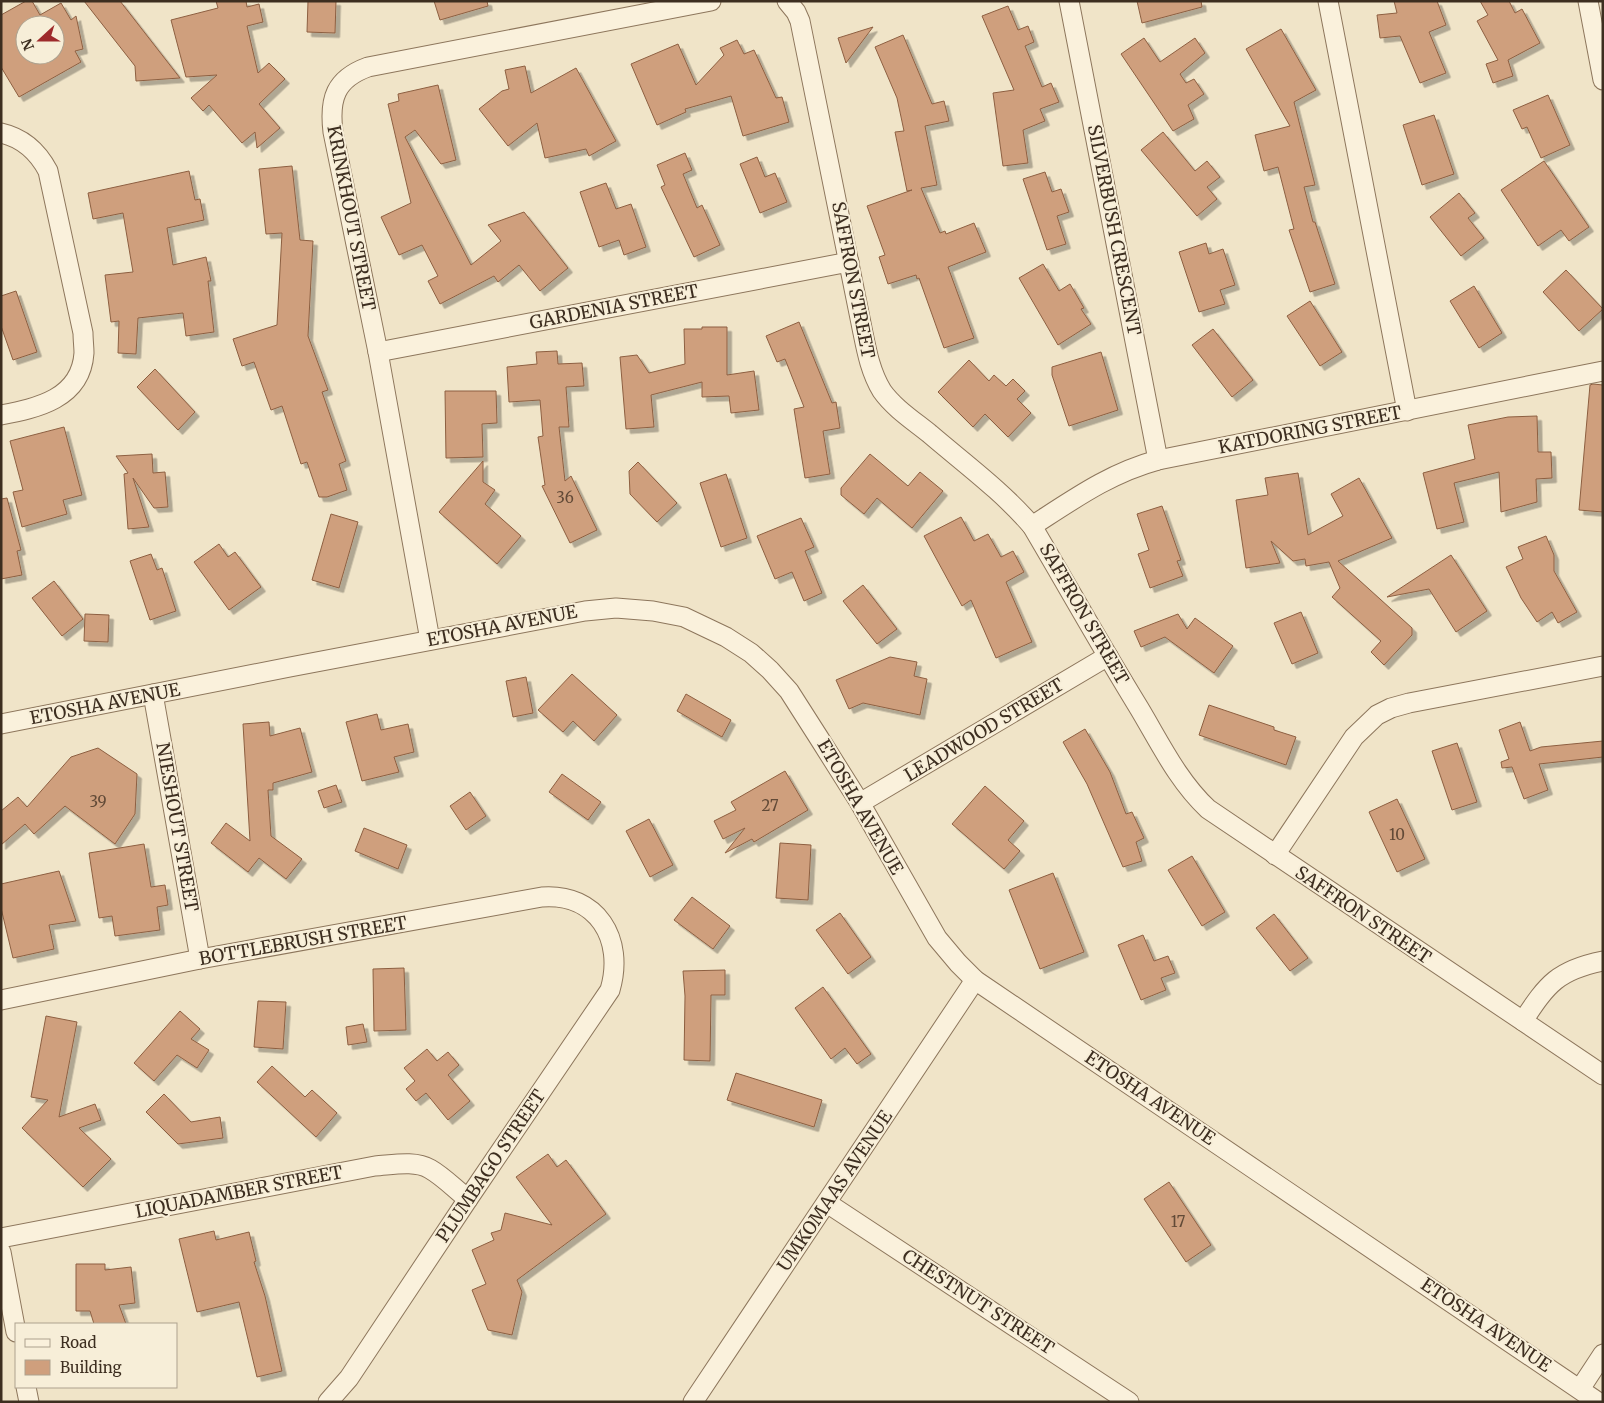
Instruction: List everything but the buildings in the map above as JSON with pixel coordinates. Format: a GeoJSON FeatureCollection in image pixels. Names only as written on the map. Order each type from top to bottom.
{"type":"FeatureCollection","features":[{"type":"Feature","properties":{"kind":"street","name":"KRINKHOUT STREET"},"geometry":{"type":"LineString","coordinates":[[430,640],[378,352],[333,132],[331,117],[335,95],[341,83],[357,71],[368,67],[711,1]]}},
{"type":"Feature","properties":{"kind":"street","name":"SAFFRON STREET"},"geometry":{"type":"LineString","coordinates":[[787,1],[796,12],[800,21],[870,367],[883,392],[902,411],[993,486],[1032,526],[1179,775],[1197,799],[1220,818],[1603,1075]]}},
{"type":"Feature","properties":{"kind":"street","name":"SILVERBUSH CRESCENT"},"geometry":{"type":"LineString","coordinates":[[1069,1],[1158,460]]}},
{"type":"Feature","properties":{"kind":"street"},"geometry":{"type":"LineString","coordinates":[[1328,1],[1407,410]]}},
{"type":"Feature","properties":{"kind":"street"},"geometry":{"type":"LineString","coordinates":[[1588,1],[1603,80]]}},
{"type":"Feature","properties":{"kind":"street"},"geometry":{"type":"LineString","coordinates":[[1,133],[14,138],[34,150],[42,159],[48,171],[83,333],[84,353],[81,367],[75,380],[63,394],[41,406],[1,415]]}},
{"type":"Feature","properties":{"kind":"street","name":"GARDENIA STREET"},"geometry":{"type":"LineString","coordinates":[[378,352],[849,262]]}},
{"type":"Feature","properties":{"kind":"street","name":"KATDORING STREET"},"geometry":{"type":"LineString","coordinates":[[1032,526],[1114,475],[1139,465],[1603,371]]}},
{"type":"Feature","properties":{"kind":"street","name":"ETOSHA AVENUE"},"geometry":{"type":"LineString","coordinates":[[1,724],[585,611],[626,609],[653,611],[684,617],[726,637],[751,653],[789,691],[860,803],[938,938],[975,980],[1598,1402]]}},
{"type":"Feature","properties":{"kind":"street","name":"LEADWOOD STREET"},"geometry":{"type":"LineString","coordinates":[[860,803],[1108,656]]}},
{"type":"Feature","properties":{"kind":"street"},"geometry":{"type":"LineString","coordinates":[[1275,855],[1343,752],[1364,726],[1377,715],[1391,708],[1409,703],[1603,666]]}},
{"type":"Feature","properties":{"kind":"street","name":"NIESHOUT STREET"},"geometry":{"type":"LineString","coordinates":[[153,694],[200,959]]}},
{"type":"Feature","properties":{"kind":"street","name":"BOTTLEBRUSH STREET"},"geometry":{"type":"LineString","coordinates":[[1,1000],[200,959],[542,897],[562,897],[574,901],[584,905],[600,919]]}},
{"type":"Feature","properties":{"kind":"street","name":"PLUMBAGO STREET"},"geometry":{"type":"LineString","coordinates":[[328,1402],[350,1378],[610,990],[614,977],[614,952],[610,938],[600,919]]}},
{"type":"Feature","properties":{"kind":"street"},"geometry":{"type":"LineString","coordinates":[[1523,1021],[1540,996],[1558,977],[1582,965],[1603,961]]}},
{"type":"Feature","properties":{"kind":"street","name":"UMKOMAAS AVENUE"},"geometry":{"type":"LineString","coordinates":[[693,1402],[975,980]]}},
{"type":"Feature","properties":{"kind":"street","name":"LIQUADAMBER STREET"},"geometry":{"type":"LineString","coordinates":[[1,1238],[365,1168],[391,1165],[414,1165],[429,1168],[468,1200]]}},
{"type":"Feature","properties":{"kind":"street","name":"CHESTNUT STREET"},"geometry":{"type":"LineString","coordinates":[[827,1202],[1129,1402]]}},
{"type":"Feature","properties":{"kind":"street"},"geometry":{"type":"LineString","coordinates":[[1,1252],[15,1327]]}},
{"type":"Feature","properties":{"kind":"street"},"geometry":{"type":"LineString","coordinates":[[1580,1389],[1603,1354]]}},
{"type":"Feature","properties":{"kind":"street"},"geometry":{"type":"LineString","coordinates":[[26,1388],[29,1402]]}}]}
